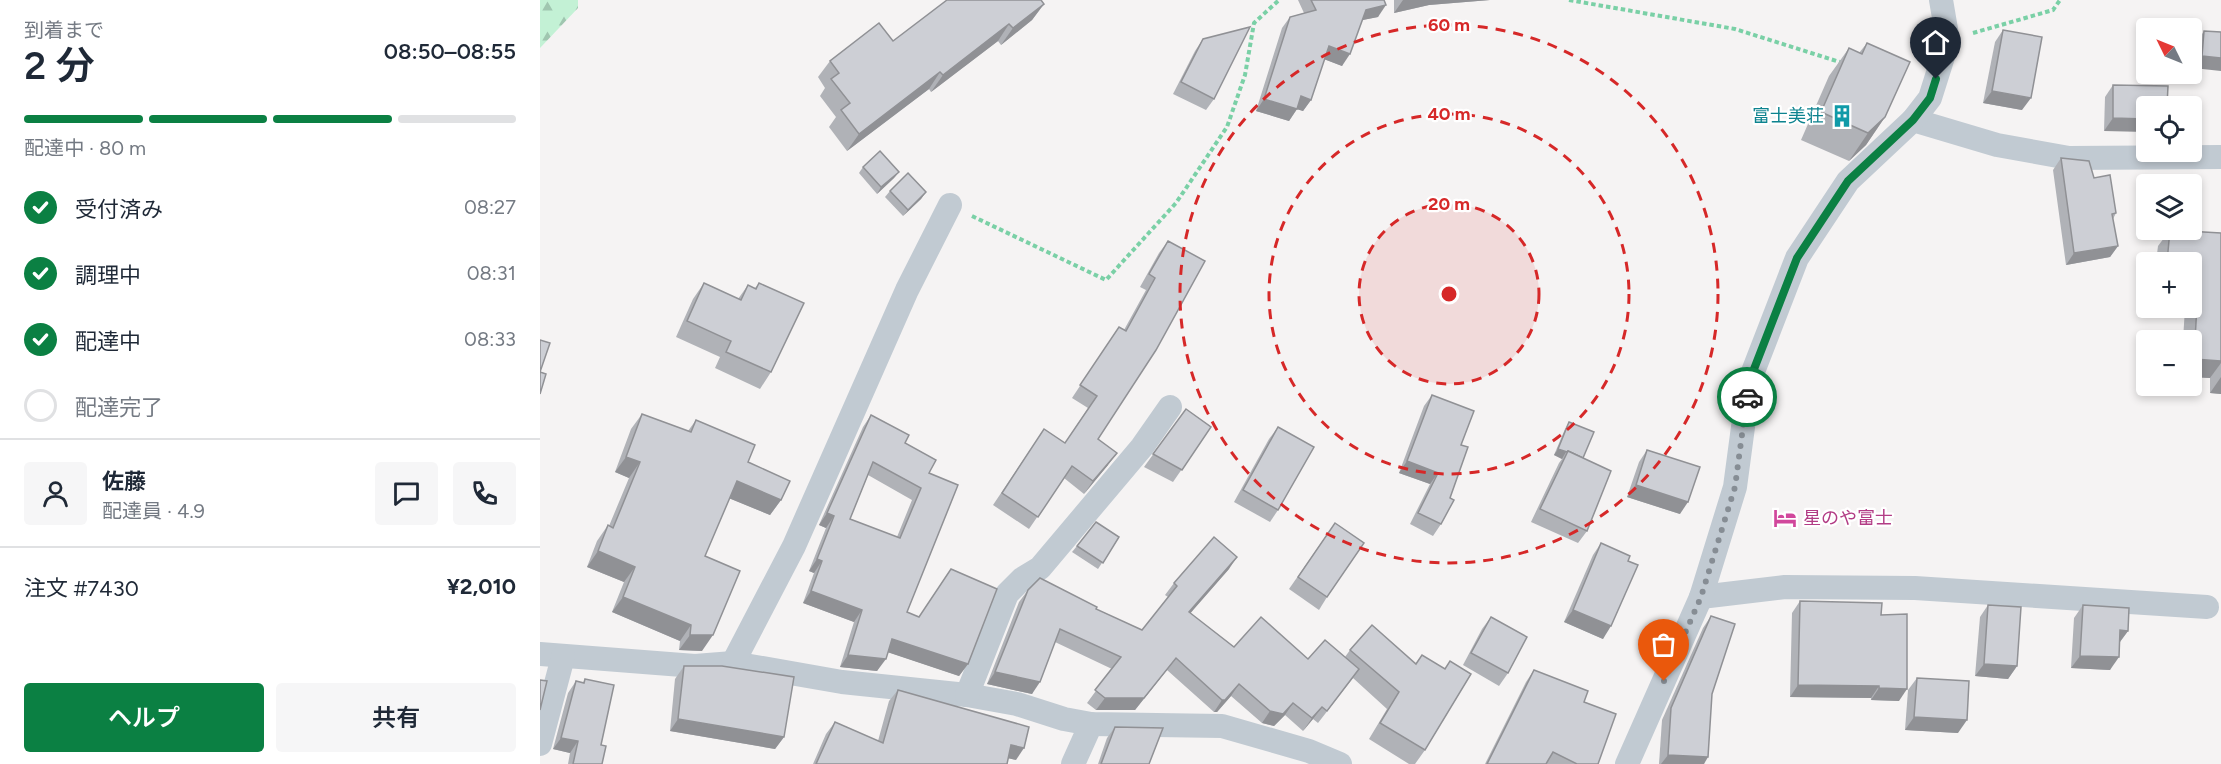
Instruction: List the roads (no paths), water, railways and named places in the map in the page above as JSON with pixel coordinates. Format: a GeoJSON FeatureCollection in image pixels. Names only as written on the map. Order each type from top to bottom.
{"type":"FeatureCollection","features":[{"type":"Feature","properties":{"kind":"street"},"geometry":{"type":"LineString","coordinates":[[1627,764],[1701,597],[1735,487],[1749,382],[1797,258],[1848,181],[1913,120],[1930,98],[1948,41],[1941,0]]}},
{"type":"Feature","properties":{"kind":"street"},"geometry":{"type":"LineString","coordinates":[[1913,120],[1997,145],[2068,158],[2221,157]]}},
{"type":"Feature","properties":{"kind":"street"},"geometry":{"type":"LineString","coordinates":[[734,663],[794,546],[907,290],[950,205]]}},
{"type":"Feature","properties":{"kind":"street"},"geometry":{"type":"LineString","coordinates":[[968,695],[1007,594],[1022,579],[1040,568],[1142,447],[1170,407]]}},
{"type":"Feature","properties":{"kind":"street"},"geometry":{"type":"LineString","coordinates":[[1701,597],[1785,587],[1915,588],[2207,607]]}},
{"type":"Feature","properties":{"kind":"street"},"geometry":{"type":"LineString","coordinates":[[540,744],[552,655],[695,666],[734,663],[842,682],[968,695],[1017,704],[1064,719],[1091,724],[1221,726],[1309,751],[1340,764]]}},
{"type":"Feature","properties":{"kind":"street"},"geometry":{"type":"LineString","coordinates":[[1073,764],[1091,724]]}},
{"type":"Feature","properties":{"kind":"place","name":"富士美荘"},"geometry":{"type":"Point","coordinates":[1842,116]}},
{"type":"Feature","properties":{"kind":"place","name":"星のや富士"},"geometry":{"type":"Point","coordinates":[1785,518]}}]}
